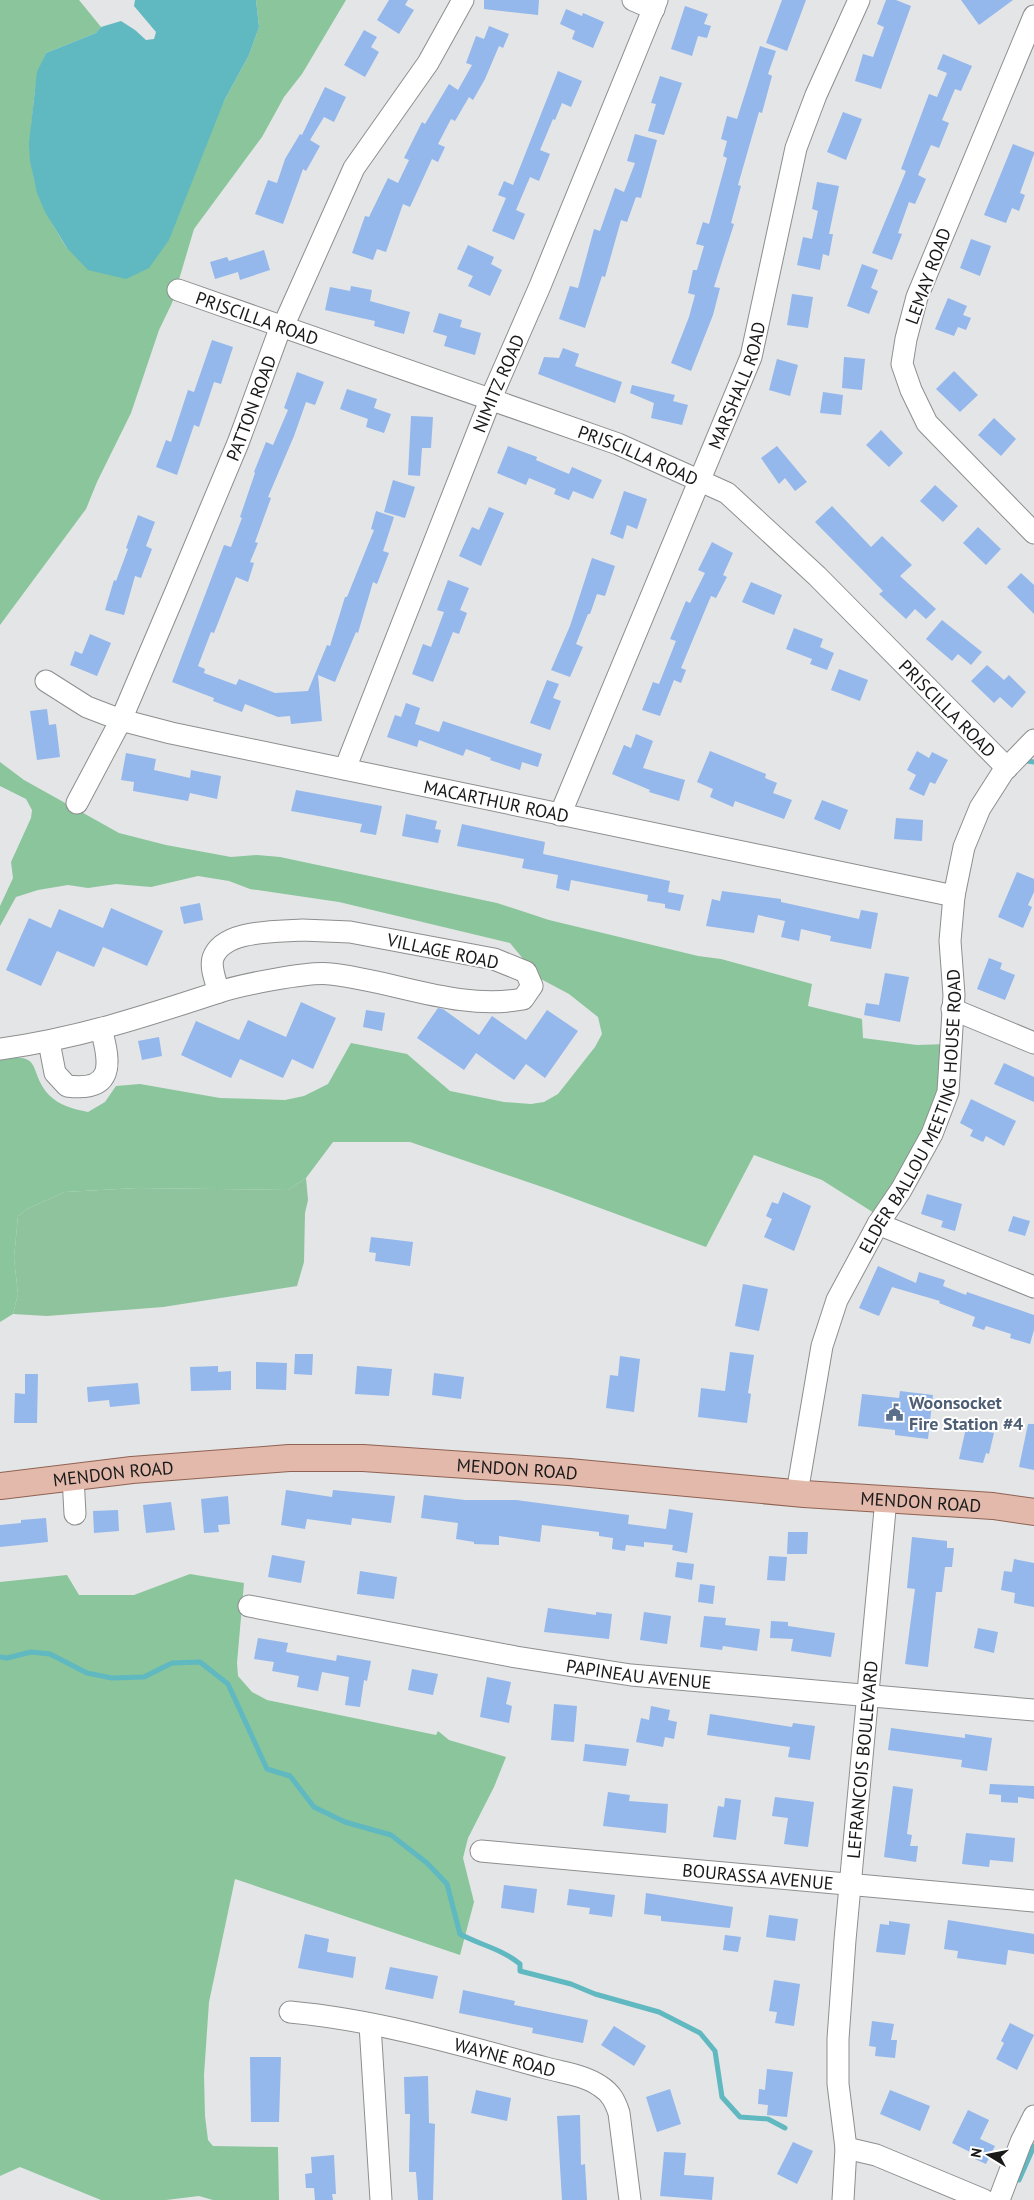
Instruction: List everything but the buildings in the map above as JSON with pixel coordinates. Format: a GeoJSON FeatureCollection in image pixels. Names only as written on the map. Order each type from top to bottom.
{"type":"FeatureCollection","features":[{"type":"Feature","properties":{"kind":"main road","name":"MENDON ROAD"},"geometry":{"type":"LineString","coordinates":[[0,1486],[132,1470],[289,1458],[363,1458],[569,1472],[797,1492],[993,1506],[1034,1512]]}},
{"type":"Feature","properties":{"kind":"street","name":"PATTON ROAD"},"geometry":{"type":"LineString","coordinates":[[78,804],[121,720],[238,443],[281,326],[286,320],[354,168],[428,63],[464,0]]}},
{"type":"Feature","properties":{"kind":"street"},"geometry":{"type":"LineString","coordinates":[[633,0],[656,4]]}},
{"type":"Feature","properties":{"kind":"street","name":"MARSHALL ROAD"},"geometry":{"type":"LineString","coordinates":[[560,815],[750,357],[796,148],[816,95],[859,0]]}},
{"type":"Feature","properties":{"kind":"street","name":"NIMITZ ROAD"},"geometry":{"type":"LineString","coordinates":[[345,768],[491,398],[540,286],[656,4]]}},
{"type":"Feature","properties":{"kind":"street","name":"LEMAY ROAD"},"geometry":{"type":"LineString","coordinates":[[1034,16],[917,298],[906,339],[902,364],[911,390],[927,423],[1034,533]]}},
{"type":"Feature","properties":{"kind":"street","name":"PRISCILLA ROAD"},"geometry":{"type":"LineString","coordinates":[[178,290],[618,444],[700,479],[727,493],[810,570],[1007,768]]}},
{"type":"Feature","properties":{"kind":"street","name":"MACARTHUR ROAD"},"geometry":{"type":"LineString","coordinates":[[46,681],[87,707],[121,720],[171,733],[954,896]]}},
{"type":"Feature","properties":{"kind":"street","name":"ELDER BALLOU MEETING HOUSE ROAD"},"geometry":{"type":"LineString","coordinates":[[797,1492],[822,1346],[837,1300],[878,1224],[901,1190],[932,1134],[948,1092],[954,995],[950,941],[954,896],[964,847],[980,808],[1007,768],[1034,740]]}},
{"type":"Feature","properties":{"kind":"street","name":"VILLAGE ROAD"},"geometry":{"type":"LineString","coordinates":[[0,1049],[49,1042],[219,992],[285,978],[330,973],[462,1000],[501,1003],[523,999],[532,986],[526,972],[494,959],[350,932],[302,930],[238,936],[220,946],[213,959],[214,977],[219,992]]}},
{"type":"Feature","properties":{"kind":"street"},"geometry":{"type":"LineString","coordinates":[[952,1009],[1034,1043]]}},
{"type":"Feature","properties":{"kind":"street"},"geometry":{"type":"LineString","coordinates":[[49,1042],[55,1073],[67,1086],[85,1088],[99,1082],[108,1069],[108,1054],[101,1028]]}},
{"type":"Feature","properties":{"kind":"street"},"geometry":{"type":"LineString","coordinates":[[878,1224],[1034,1287]]}},
{"type":"Feature","properties":{"kind":"street"},"geometry":{"type":"LineString","coordinates":[[73,1477],[75,1514]]}},
{"type":"Feature","properties":{"kind":"street","name":"LEFRANCOIS BOULEVARD"},"geometry":{"type":"LineString","coordinates":[[843,2200],[846,2148],[838,2084],[840,2019],[886,1499]]}},
{"type":"Feature","properties":{"kind":"street","name":"PAPINEAU AVENUE"},"geometry":{"type":"LineString","coordinates":[[249,1606],[516,1657],[631,1675],[868,1694],[1034,1710]]}},
{"type":"Feature","properties":{"kind":"street","name":"BOURASSA AVENUE"},"geometry":{"type":"LineString","coordinates":[[480,1851],[1034,1901]]}},
{"type":"Feature","properties":{"kind":"street","name":"WAYNE ROAD"},"geometry":{"type":"LineString","coordinates":[[290,2012],[342,2018],[450,2042],[570,2074],[601,2086],[615,2100],[619,2113],[630,2200]]}},
{"type":"Feature","properties":{"kind":"street"},"geometry":{"type":"LineString","coordinates":[[370,2024],[381,2200]]}},
{"type":"Feature","properties":{"kind":"street"},"geometry":{"type":"LineString","coordinates":[[1000,2200],[1014,2159],[1034,2116]]}},
{"type":"Feature","properties":{"kind":"street"},"geometry":{"type":"LineString","coordinates":[[846,2148],[876,2155],[984,2200]]}},
{"type":"Feature","properties":{"kind":"green space"},"geometry":{"type":"Polygon","coordinates":[[[0,0],[79,0],[101,27],[96,33],[46,53],[40,67],[36,87],[31,131],[32,167],[40,197],[67,248],[224,101],[249,55],[259,27],[256,0],[346,0],[302,74],[284,97],[262,137],[194,229],[172,303],[159,330],[131,413],[86,509],[0,625],[0,0]]]}},
{"type":"Feature","properties":{"kind":"green space"},"geometry":{"type":"Polygon","coordinates":[[[0,762],[24,780],[119,833],[166,845],[231,857],[257,855],[280,857],[497,903],[549,920],[698,956],[721,959],[812,984],[808,1006],[862,1019],[863,1038],[917,1045],[948,1044],[945,1098],[882,1218],[822,1180],[754,1155],[706,1247],[551,1190],[410,1142],[333,1142],[306,1178],[288,1190],[137,1188],[65,1192],[27,1209],[18,1216],[14,1258],[18,1294],[13,1314],[0,1322],[0,1059],[24,1058],[29,1061],[33,1065],[42,1086],[53,1099],[67,1106],[88,1112],[105,1102],[116,1086],[140,1084],[220,1098],[285,1100],[304,1096],[328,1084],[351,1043],[407,1054],[450,1091],[504,1102],[531,1104],[544,1102],[558,1094],[595,1047],[602,1034],[598,1017],[569,994],[539,978],[510,943],[339,902],[250,889],[229,881],[198,876],[151,887],[116,884],[88,888],[68,885],[38,890],[16,897],[0,926],[0,906],[13,878],[11,862],[31,818],[32,810],[26,799],[0,786],[0,762]]]}},
{"type":"Feature","properties":{"kind":"green space"},"geometry":{"type":"Polygon","coordinates":[[[306,1178],[308,1200],[305,1213],[304,1262],[297,1286],[163,1307],[47,1316],[13,1314],[18,1294],[14,1258],[18,1216],[27,1209],[65,1192],[137,1188],[288,1190],[306,1178]]]}},
{"type":"Feature","properties":{"kind":"green space"},"geometry":{"type":"Polygon","coordinates":[[[190,1574],[244,1583],[237,1663],[238,1676],[252,1692],[267,1700],[436,1735],[438,1731],[449,1740],[506,1757],[494,1787],[468,1838],[463,1858],[474,1902],[460,1955],[235,1879],[209,2002],[204,2075],[205,2116],[208,2140],[213,2146],[278,2147],[279,2200],[213,2200],[199,2196],[166,2200],[101,2200],[20,2167],[0,2176],[0,1582],[67,1575],[79,1595],[134,1595],[190,1574]]]}},
{"type":"Feature","properties":{"kind":"water"},"geometry":{"type":"Polygon","coordinates":[[[135,0],[256,0],[259,27],[249,55],[224,101],[169,240],[149,268],[126,279],[88,270],[67,248],[45,212],[37,193],[30,161],[29,143],[37,72],[46,53],[96,33],[101,27],[121,21],[146,40],[154,39],[156,32],[134,6],[135,0]]]}},
{"type":"Feature","properties":{"kind":"waterway"},"geometry":{"type":"LineString","coordinates":[[1027,761],[1034,762]]}},
{"type":"Feature","properties":{"kind":"waterway"},"geometry":{"type":"LineString","coordinates":[[0,1657],[7,1658],[31,1652],[50,1654],[87,1673],[112,1678],[144,1677],[172,1663],[200,1662],[228,1684],[267,1769],[290,1776],[314,1807],[345,1822],[391,1835],[427,1863],[447,1884],[460,1934],[513,1959],[520,1964],[520,1971],[571,1984],[595,1994],[659,2012],[700,2033],[715,2051],[722,2097],[740,2117],[768,2119],[785,2128]]}},
{"type":"Feature","properties":{"kind":"waterway"},"geometry":{"type":"LineString","coordinates":[[1019,2180],[1034,2146]]}},
{"type":"Feature","properties":{"kind":"place","name":"Woonsocket Fire Station #4"},"geometry":{"type":"Point","coordinates":[895,1412]}}]}
